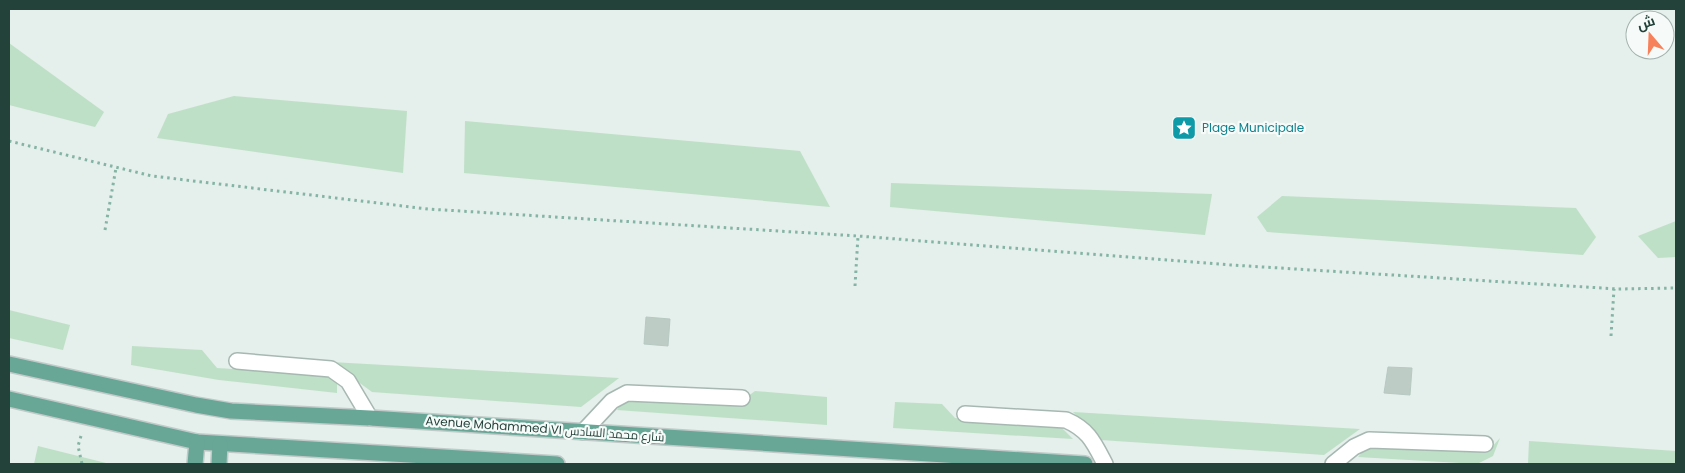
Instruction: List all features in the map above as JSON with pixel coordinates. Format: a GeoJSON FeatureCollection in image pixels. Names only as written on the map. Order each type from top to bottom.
{"type":"FeatureCollection","features":[{"type":"Feature","properties":{"kind":"main road","name":"Avenue Mohammed VI شارع محمد السادس"},"geometry":{"type":"LineString","coordinates":[[9,364],[196,406],[231,411],[370,418],[1085,464]]}},
{"type":"Feature","properties":{"kind":"main road"},"geometry":{"type":"LineString","coordinates":[[9,399],[197,442],[557,464]]}},
{"type":"Feature","properties":{"kind":"main road"},"geometry":{"type":"LineString","coordinates":[[195,464],[197,442]]}},
{"type":"Feature","properties":{"kind":"main road"},"geometry":{"type":"LineString","coordinates":[[219,464],[220,444]]}},
{"type":"Feature","properties":{"kind":"lane"},"geometry":{"type":"LineString","coordinates":[[237,361],[331,368],[348,381],[370,418]]}},
{"type":"Feature","properties":{"kind":"lane"},"geometry":{"type":"LineString","coordinates":[[583,432],[612,401],[627,393],[742,398]]}},
{"type":"Feature","properties":{"kind":"lane"},"geometry":{"type":"LineString","coordinates":[[965,414],[1066,420],[1079,426],[1091,439],[1105,464]]}},
{"type":"Feature","properties":{"kind":"lane"},"geometry":{"type":"LineString","coordinates":[[1333,464],[1354,447],[1369,440],[1485,444]]}},
{"type":"Feature","properties":{"kind":"path"},"geometry":{"type":"LineString","coordinates":[[9,142],[152,176],[428,209],[858,236],[1231,265],[1614,289],[1676,288]]}},
{"type":"Feature","properties":{"kind":"path"},"geometry":{"type":"LineString","coordinates":[[105,230],[116,168]]}},
{"type":"Feature","properties":{"kind":"path"},"geometry":{"type":"LineString","coordinates":[[855,286],[858,236]]}},
{"type":"Feature","properties":{"kind":"path"},"geometry":{"type":"LineString","coordinates":[[1611,336],[1614,289]]}},
{"type":"Feature","properties":{"kind":"path"},"geometry":{"type":"LineString","coordinates":[[78,446],[82,464]]}},
{"type":"Feature","properties":{"kind":"green space"},"geometry":{"type":"Polygon","coordinates":[[[9,43],[104,112],[95,127],[9,105],[9,43]]]}},
{"type":"Feature","properties":{"kind":"green space"},"geometry":{"type":"Polygon","coordinates":[[[234,96],[407,111],[403,173],[157,138],[168,114],[234,96]]]}},
{"type":"Feature","properties":{"kind":"green space"},"geometry":{"type":"Polygon","coordinates":[[[465,121],[800,151],[830,207],[464,173],[465,121]]]}},
{"type":"Feature","properties":{"kind":"green space"},"geometry":{"type":"Polygon","coordinates":[[[891,183],[1212,194],[1205,235],[890,207],[891,183]]]}},
{"type":"Feature","properties":{"kind":"green space"},"geometry":{"type":"Polygon","coordinates":[[[1282,196],[1576,208],[1596,237],[1583,255],[1267,232],[1257,217],[1282,196]]]}},
{"type":"Feature","properties":{"kind":"green space"},"geometry":{"type":"Polygon","coordinates":[[[1676,221],[1676,257],[1658,258],[1638,236],[1676,221]]]}},
{"type":"Feature","properties":{"kind":"green space"},"geometry":{"type":"Polygon","coordinates":[[[9,310],[70,325],[63,350],[9,338],[9,310]]]}},
{"type":"Feature","properties":{"kind":"green space"},"geometry":{"type":"Polygon","coordinates":[[[132,346],[202,350],[217,368],[327,375],[337,380],[337,393],[219,380],[131,365],[132,346]]]}},
{"type":"Feature","properties":{"kind":"green space"},"geometry":{"type":"Polygon","coordinates":[[[331,362],[619,378],[581,407],[372,392],[331,362]]]}},
{"type":"Feature","properties":{"kind":"green space"},"geometry":{"type":"Polygon","coordinates":[[[755,391],[827,397],[827,425],[617,410],[623,400],[735,406],[755,391]]]}},
{"type":"Feature","properties":{"kind":"green space"},"geometry":{"type":"Polygon","coordinates":[[[895,402],[942,404],[955,418],[1062,428],[1073,439],[893,428],[895,402]]]}},
{"type":"Feature","properties":{"kind":"green space"},"geometry":{"type":"Polygon","coordinates":[[[1073,412],[1360,429],[1324,455],[1101,440],[1073,412]]]}},
{"type":"Feature","properties":{"kind":"green space"},"geometry":{"type":"Polygon","coordinates":[[[1500,438],[1493,456],[1477,464],[1358,457],[1367,447],[1472,452],[1491,448],[1500,438]]]}},
{"type":"Feature","properties":{"kind":"green space"},"geometry":{"type":"Polygon","coordinates":[[[1529,441],[1676,451],[1676,464],[1528,464],[1529,441]]]}},
{"type":"Feature","properties":{"kind":"green space"},"geometry":{"type":"Polygon","coordinates":[[[38,446],[110,464],[34,464],[38,446]]]}},
{"type":"Feature","properties":{"kind":"building"},"geometry":{"type":"Polygon","coordinates":[[[646,317],[670,319],[668,346],[644,344],[646,317]]]}},
{"type":"Feature","properties":{"kind":"building"},"geometry":{"type":"Polygon","coordinates":[[[1388,367],[1412,368],[1410,395],[1384,393],[1388,367]]]}},
{"type":"Feature","properties":{"kind":"place","name":"Plage Municipale"},"geometry":{"type":"Point","coordinates":[1184,128]}}]}
